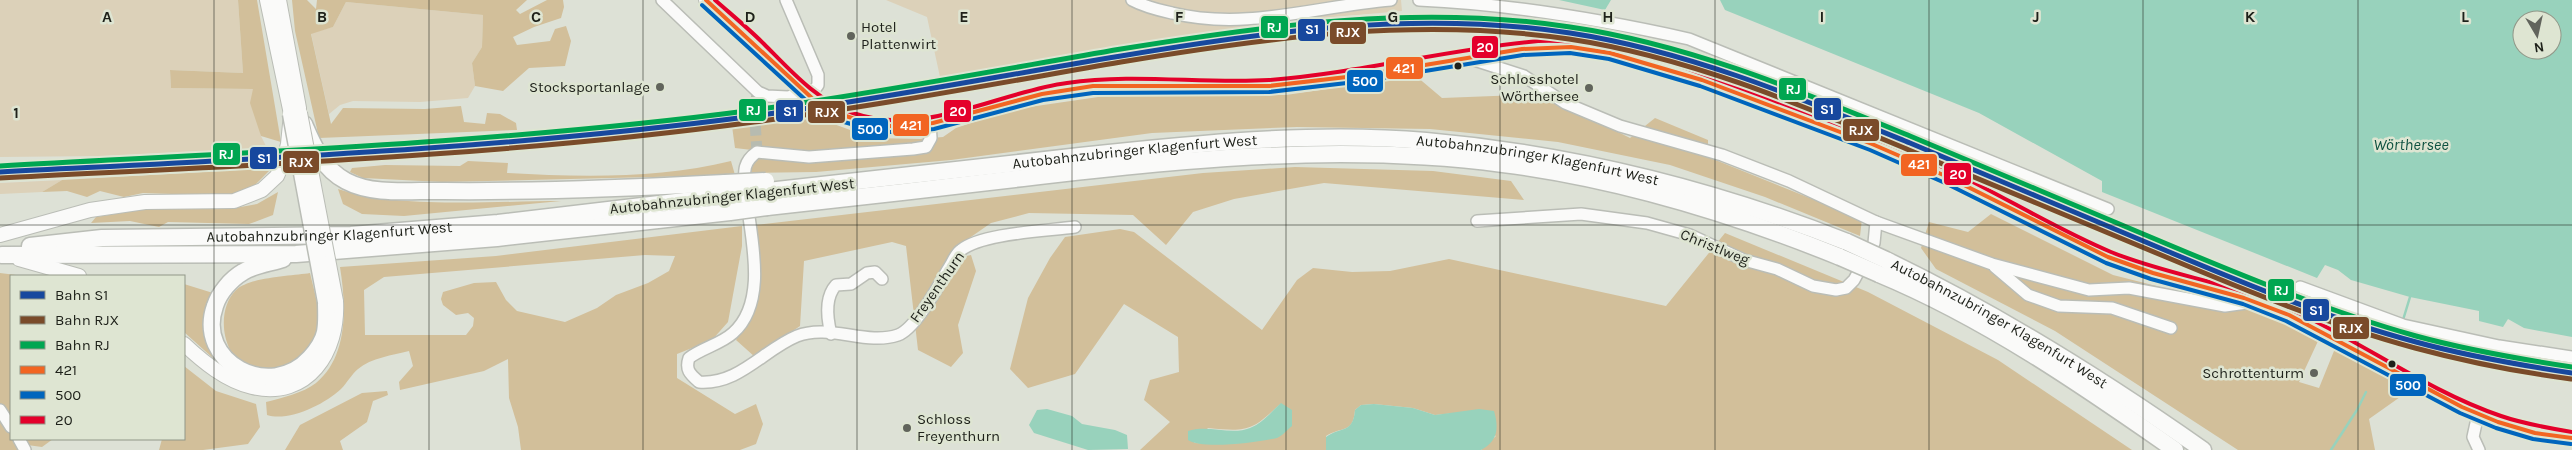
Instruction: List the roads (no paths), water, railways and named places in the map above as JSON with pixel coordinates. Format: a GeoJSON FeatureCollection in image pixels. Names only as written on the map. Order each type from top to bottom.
{"type":"FeatureCollection","features":[{"type":"Feature","properties":{"kind":"highway"},"geometry":{"type":"LineString","coordinates":[[294,108],[318,155],[330,170],[346,181],[359,186],[382,190],[578,190],[728,197],[767,193]]}},
{"type":"Feature","properties":{"kind":"highway"},"geometry":{"type":"LineString","coordinates":[[294,108],[331,302],[321,344],[308,361],[290,373],[268,378],[250,375],[227,360],[217,347],[212,330],[212,314],[219,295],[244,272],[296,254]]}},
{"type":"Feature","properties":{"kind":"highway","name":"Autobahnzubringer Klagenfurt West"},"geometry":{"type":"LineString","coordinates":[[767,193],[806,187],[1207,144],[1283,140],[1424,141],[1530,153],[1636,174],[1750,206],[1882,267],[1941,287],[2033,338],[2203,450]]}},
{"type":"Feature","properties":{"kind":"highway","name":"Autobahnzubringer Klagenfurt West"},"geometry":{"type":"LineString","coordinates":[[1,253],[102,238],[312,236],[387,233],[498,223],[767,193],[1288,154],[1434,157],[1503,164],[1636,189],[1843,249]]}},
{"type":"Feature","properties":{"kind":"highway","name":"Autobahnzubringer Klagenfurt West"},"geometry":{"type":"LineString","coordinates":[[1,253],[296,254],[497,238],[728,197]]}},
{"type":"Feature","properties":{"kind":"highway","name":"Autobahnzubringer Klagenfurt West"},"geometry":{"type":"LineString","coordinates":[[1882,267],[2005,339],[2175,450]]}},
{"type":"Feature","properties":{"kind":"main road"},"geometry":{"type":"LineString","coordinates":[[267,0],[294,108]]}},
{"type":"Feature","properties":{"kind":"main road"},"geometry":{"type":"LineString","coordinates":[[0,235],[90,210],[118,205],[145,202],[234,201],[262,190],[277,176],[288,144],[294,108],[279,0]]}},
{"type":"Feature","properties":{"kind":"main road"},"geometry":{"type":"LineString","coordinates":[[714,0],[741,31],[793,81],[837,114],[875,126],[911,127],[1003,102],[1068,89],[1097,86],[1265,86],[1369,74],[1545,46],[1585,48],[1711,84],[1880,147],[1973,189],[2111,259],[2170,280],[2255,302],[2322,331],[2478,414],[2528,432],[2572,438]]}},
{"type":"Feature","properties":{"kind":"main road"},"geometry":{"type":"LineString","coordinates":[[1,253],[76,275]]}},
{"type":"Feature","properties":{"kind":"main road"},"geometry":{"type":"LineString","coordinates":[[185,345],[200,360],[231,380],[251,387],[269,389],[294,385],[318,366],[327,354],[335,333],[331,302]]}},
{"type":"Feature","properties":{"kind":"street"},"geometry":{"type":"LineString","coordinates":[[662,0],[758,92],[779,97],[815,89],[818,85],[818,74],[786,0]]}},
{"type":"Feature","properties":{"kind":"street"},"geometry":{"type":"LineString","coordinates":[[1132,0],[1145,7],[1189,17],[1225,21],[1287,16],[1391,0]]}},
{"type":"Feature","properties":{"kind":"street"},"geometry":{"type":"LineString","coordinates":[[1419,0],[1474,3],[1551,12],[1689,39],[2108,209]]}},
{"type":"Feature","properties":{"kind":"street"},"geometry":{"type":"LineString","coordinates":[[1468,58],[1524,76],[1565,103],[1620,126],[1722,155],[1789,181],[1876,222],[1992,264],[2089,290],[2128,288],[2225,306],[2255,302]]}},
{"type":"Feature","properties":{"kind":"street","name":"Freyenthurn"},"geometry":{"type":"LineString","coordinates":[[930,123],[931,138],[926,147],[809,157],[765,151],[757,152],[748,159],[743,169],[754,262],[754,284],[750,303],[742,324],[732,335],[689,358],[688,373],[699,382],[723,380],[797,336],[814,332],[882,338],[899,334],[907,329],[932,298],[959,251],[973,243],[1014,234],[1075,226]]}},
{"type":"Feature","properties":{"kind":"street","name":"Christlweg"},"geometry":{"type":"LineString","coordinates":[[1477,221],[1581,214],[1609,216],[1647,223],[1690,235],[1744,260],[1777,269],[1813,286],[1836,290],[1846,288],[1854,280],[1874,243],[1876,222]]}},
{"type":"Feature","properties":{"kind":"street"},"geometry":{"type":"LineString","coordinates":[[1992,264],[2028,295],[2059,306],[2112,308],[2171,328]]}},
{"type":"Feature","properties":{"kind":"street"},"geometry":{"type":"LineString","coordinates":[[831,334],[828,321],[830,291],[836,285],[851,284],[867,273],[875,272],[882,279]]}},
{"type":"Feature","properties":{"kind":"street"},"geometry":{"type":"LineString","coordinates":[[2300,286],[2403,325],[2499,346],[2572,357]]}},
{"type":"Feature","properties":{"kind":"street"},"geometry":{"type":"LineString","coordinates":[[0,410],[10,425]]}},
{"type":"Feature","properties":{"kind":"street"},"geometry":{"type":"LineString","coordinates":[[2478,414],[2473,437],[2479,450]]}},
{"type":"Feature","properties":{"kind":"water"},"geometry":{"type":"Polygon","coordinates":[[[1559,0],[1611,0],[1605,10],[1559,0]]]}},
{"type":"Feature","properties":{"kind":"water","name":"Wörthersee"},"geometry":{"type":"Polygon","coordinates":[[[1720,0],[2572,0],[2572,337],[2524,328],[2508,319],[2503,327],[2479,321],[2479,311],[2410,297],[2351,280],[2338,270],[2325,265],[2317,278],[2102,192],[2102,181],[1979,113],[1725,10],[1720,0]]]}},
{"type":"Feature","properties":{"kind":"water"},"geometry":{"type":"Polygon","coordinates":[[[1281,403],[1292,410],[1292,426],[1277,438],[1218,445],[1195,443],[1188,440],[1188,431],[1196,429],[1235,431],[1250,428],[1263,420],[1281,403]]]}},
{"type":"Feature","properties":{"kind":"water"},"geometry":{"type":"Polygon","coordinates":[[[1374,404],[1413,408],[1435,415],[1479,409],[1494,411],[1496,433],[1491,442],[1481,450],[1326,450],[1326,437],[1349,426],[1354,418],[1355,410],[1361,405],[1374,404]]]}},
{"type":"Feature","properties":{"kind":"water"},"geometry":{"type":"Polygon","coordinates":[[[1047,409],[1072,416],[1082,424],[1115,430],[1127,435],[1128,449],[1088,450],[1034,433],[1029,425],[1037,410],[1047,409]]]}},
{"type":"Feature","properties":{"kind":"waterway"},"geometry":{"type":"LineString","coordinates":[[2403,320],[2410,297]]}},
{"type":"Feature","properties":{"kind":"waterway"},"geometry":{"type":"LineString","coordinates":[[2331,450],[2357,410],[2366,392]]}},
{"type":"Feature","properties":{"kind":"tunnel"},"geometry":{"type":"LineString","coordinates":[[757,152],[754,106],[758,92]]}},
{"type":"Feature","properties":{"kind":"rail line","name":"RJ"},"geometry":{"type":"LineString","coordinates":[[0,166],[283,151],[566,131],[754,110],[1177,40],[1289,25],[1401,18],[1457,17],[1513,20],[1614,35],[1657,45],[1743,71],[1869,119],[2197,257],[2321,305],[2384,327],[2435,341],[2493,354],[2572,367]]}},
{"type":"Feature","properties":{"kind":"rail line","name":"S1"},"geometry":{"type":"LineString","coordinates":[[0,172],[378,152],[566,137],[800,110],[1177,47],[1289,32],[1345,26],[1401,24],[1457,23],[1513,26],[1614,41],[1657,51],[1743,78],[1827,109],[2290,301],[2352,323],[2435,347],[2493,360],[2572,373]]}},
{"type":"Feature","properties":{"kind":"rail line","name":"RJX"},"geometry":{"type":"LineString","coordinates":[[0,178],[378,158],[660,134],[892,102],[1121,62],[1289,38],[1401,30],[1513,33],[1569,39],[1613,47],[1657,57],[1700,70],[1784,99],[2227,282],[2320,318],[2383,339],[2434,353],[2493,366],[2571,379]]}},
{"type":"Feature","properties":{"kind":"place","name":"Hotel Plattenwirt"},"geometry":{"type":"Point","coordinates":[851,36]}},
{"type":"Feature","properties":{"kind":"place","name":"Stocksportanlage"},"geometry":{"type":"Point","coordinates":[660,87]}},
{"type":"Feature","properties":{"kind":"place","name":"Schlosshotel Wörthersee"},"geometry":{"type":"Point","coordinates":[1589,88]}},
{"type":"Feature","properties":{"kind":"place","name":"Schrottenturm"},"geometry":{"type":"Point","coordinates":[2314,373]}},
{"type":"Feature","properties":{"kind":"place","name":"Schloss Freyenthurn"},"geometry":{"type":"Point","coordinates":[907,428]}}]}
